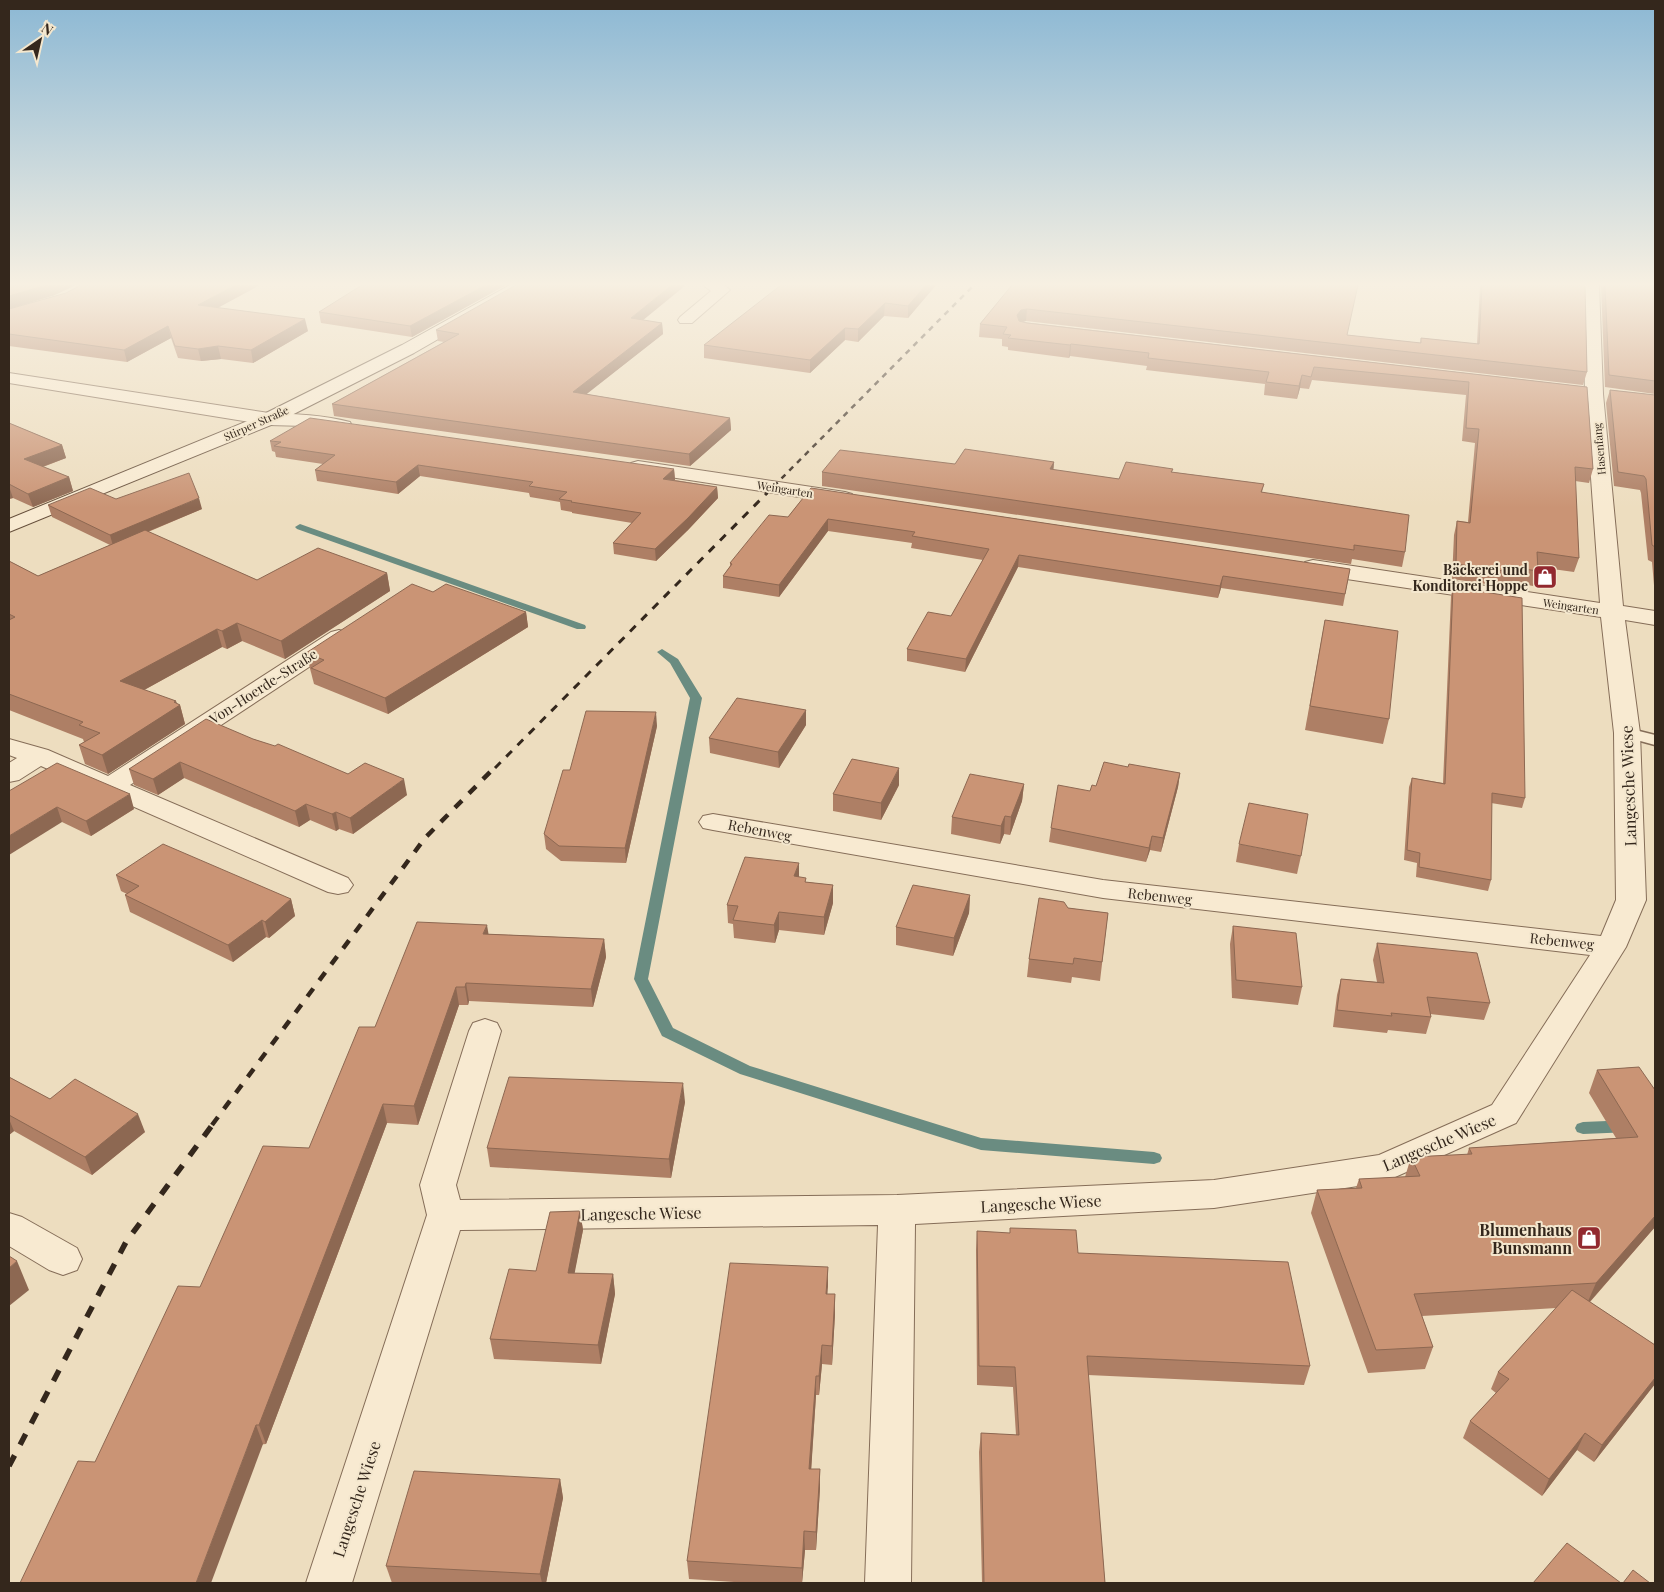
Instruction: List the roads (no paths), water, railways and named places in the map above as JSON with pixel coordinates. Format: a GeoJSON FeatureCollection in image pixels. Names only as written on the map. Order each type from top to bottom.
{"type":"FeatureCollection","features":[{"type":"Feature","properties":{"kind":"street","name":"Stirper Straße"},"geometry":{"type":"LineString","coordinates":[[9,526],[269,419],[389,359]]}},
{"type":"Feature","properties":{"kind":"street","name":"Hasenfang"},"geometry":{"type":"LineString","coordinates":[[1599,359],[1603,395],[1612,612]]}},
{"type":"Feature","properties":{"kind":"street"},"geometry":{"type":"LineString","coordinates":[[9,378],[269,419],[305,420],[363,428]]}},
{"type":"Feature","properties":{"kind":"street"},"geometry":{"type":"LineString","coordinates":[[1575,392],[1603,395]]}},
{"type":"Feature","properties":{"kind":"street","name":"Weingarten"},"geometry":{"type":"LineString","coordinates":[[616,464],[862,500]]}},
{"type":"Feature","properties":{"kind":"street","name":"Weingarten"},"geometry":{"type":"LineString","coordinates":[[1296,565],[1655,618]]}},
{"type":"Feature","properties":{"kind":"street","name":"Langesche Wiese"},"geometry":{"type":"LineString","coordinates":[[329,1583],[446,1215],[897,1210],[1214,1194],[1384,1168],[1504,1114],[1611,947],[1631,900],[1641,736],[1612,612]]}},
{"type":"Feature","properties":{"kind":"street","name":"Von-Hoerde-Straße"},"geometry":{"type":"LineString","coordinates":[[110,786],[357,624]]}},
{"type":"Feature","properties":{"kind":"street"},"geometry":{"type":"LineString","coordinates":[[9,746],[39,756],[338,885]]}},
{"type":"Feature","properties":{"kind":"street"},"geometry":{"type":"LineString","coordinates":[[9,774],[39,756]]}},
{"type":"Feature","properties":{"kind":"street","name":"Rebenweg"},"geometry":{"type":"LineString","coordinates":[[713,822],[1103,889],[1611,947]]}},
{"type":"Feature","properties":{"kind":"street"},"geometry":{"type":"LineString","coordinates":[[446,1215],[438,1185],[485,1031]]}},
{"type":"Feature","properties":{"kind":"street"},"geometry":{"type":"LineString","coordinates":[[888,1583],[897,1210]]}},
{"type":"Feature","properties":{"kind":"street"},"geometry":{"type":"LineString","coordinates":[[9,1228],[63,1259]]}},
{"type":"Feature","properties":{"kind":"waterway"},"geometry":{"type":"LineString","coordinates":[[300,527],[581,627]]}},
{"type":"Feature","properties":{"kind":"waterway"},"geometry":{"type":"LineString","coordinates":[[662,652],[674,661],[696,698],[641,979],[667,1032],[745,1070],[981,1144],[1154,1158]]}},
{"type":"Feature","properties":{"kind":"waterway"},"geometry":{"type":"LineString","coordinates":[[1583,1128],[1655,1125]]}},
{"type":"Feature","properties":{"kind":"railway"},"geometry":{"type":"LineString","coordinates":[[766,494],[900,359]]}},
{"type":"Feature","properties":{"kind":"railway"},"geometry":{"type":"LineString","coordinates":[[495,768],[767,493]]}},
{"type":"Feature","properties":{"kind":"railway"},"geometry":{"type":"LineString","coordinates":[[212,1125],[425,838],[496,766]]}},
{"type":"Feature","properties":{"kind":"railway"},"geometry":{"type":"LineString","coordinates":[[9,1466],[126,1242],[213,1124]]}},
{"type":"Feature","properties":{"kind":"place","name":"Bäckerei und Konditorei Hoppe"},"geometry":{"type":"Point","coordinates":[1545,577]}},
{"type":"Feature","properties":{"kind":"place","name":"Blumenhaus Bunsmann"},"geometry":{"type":"Point","coordinates":[1589,1238]}}]}
